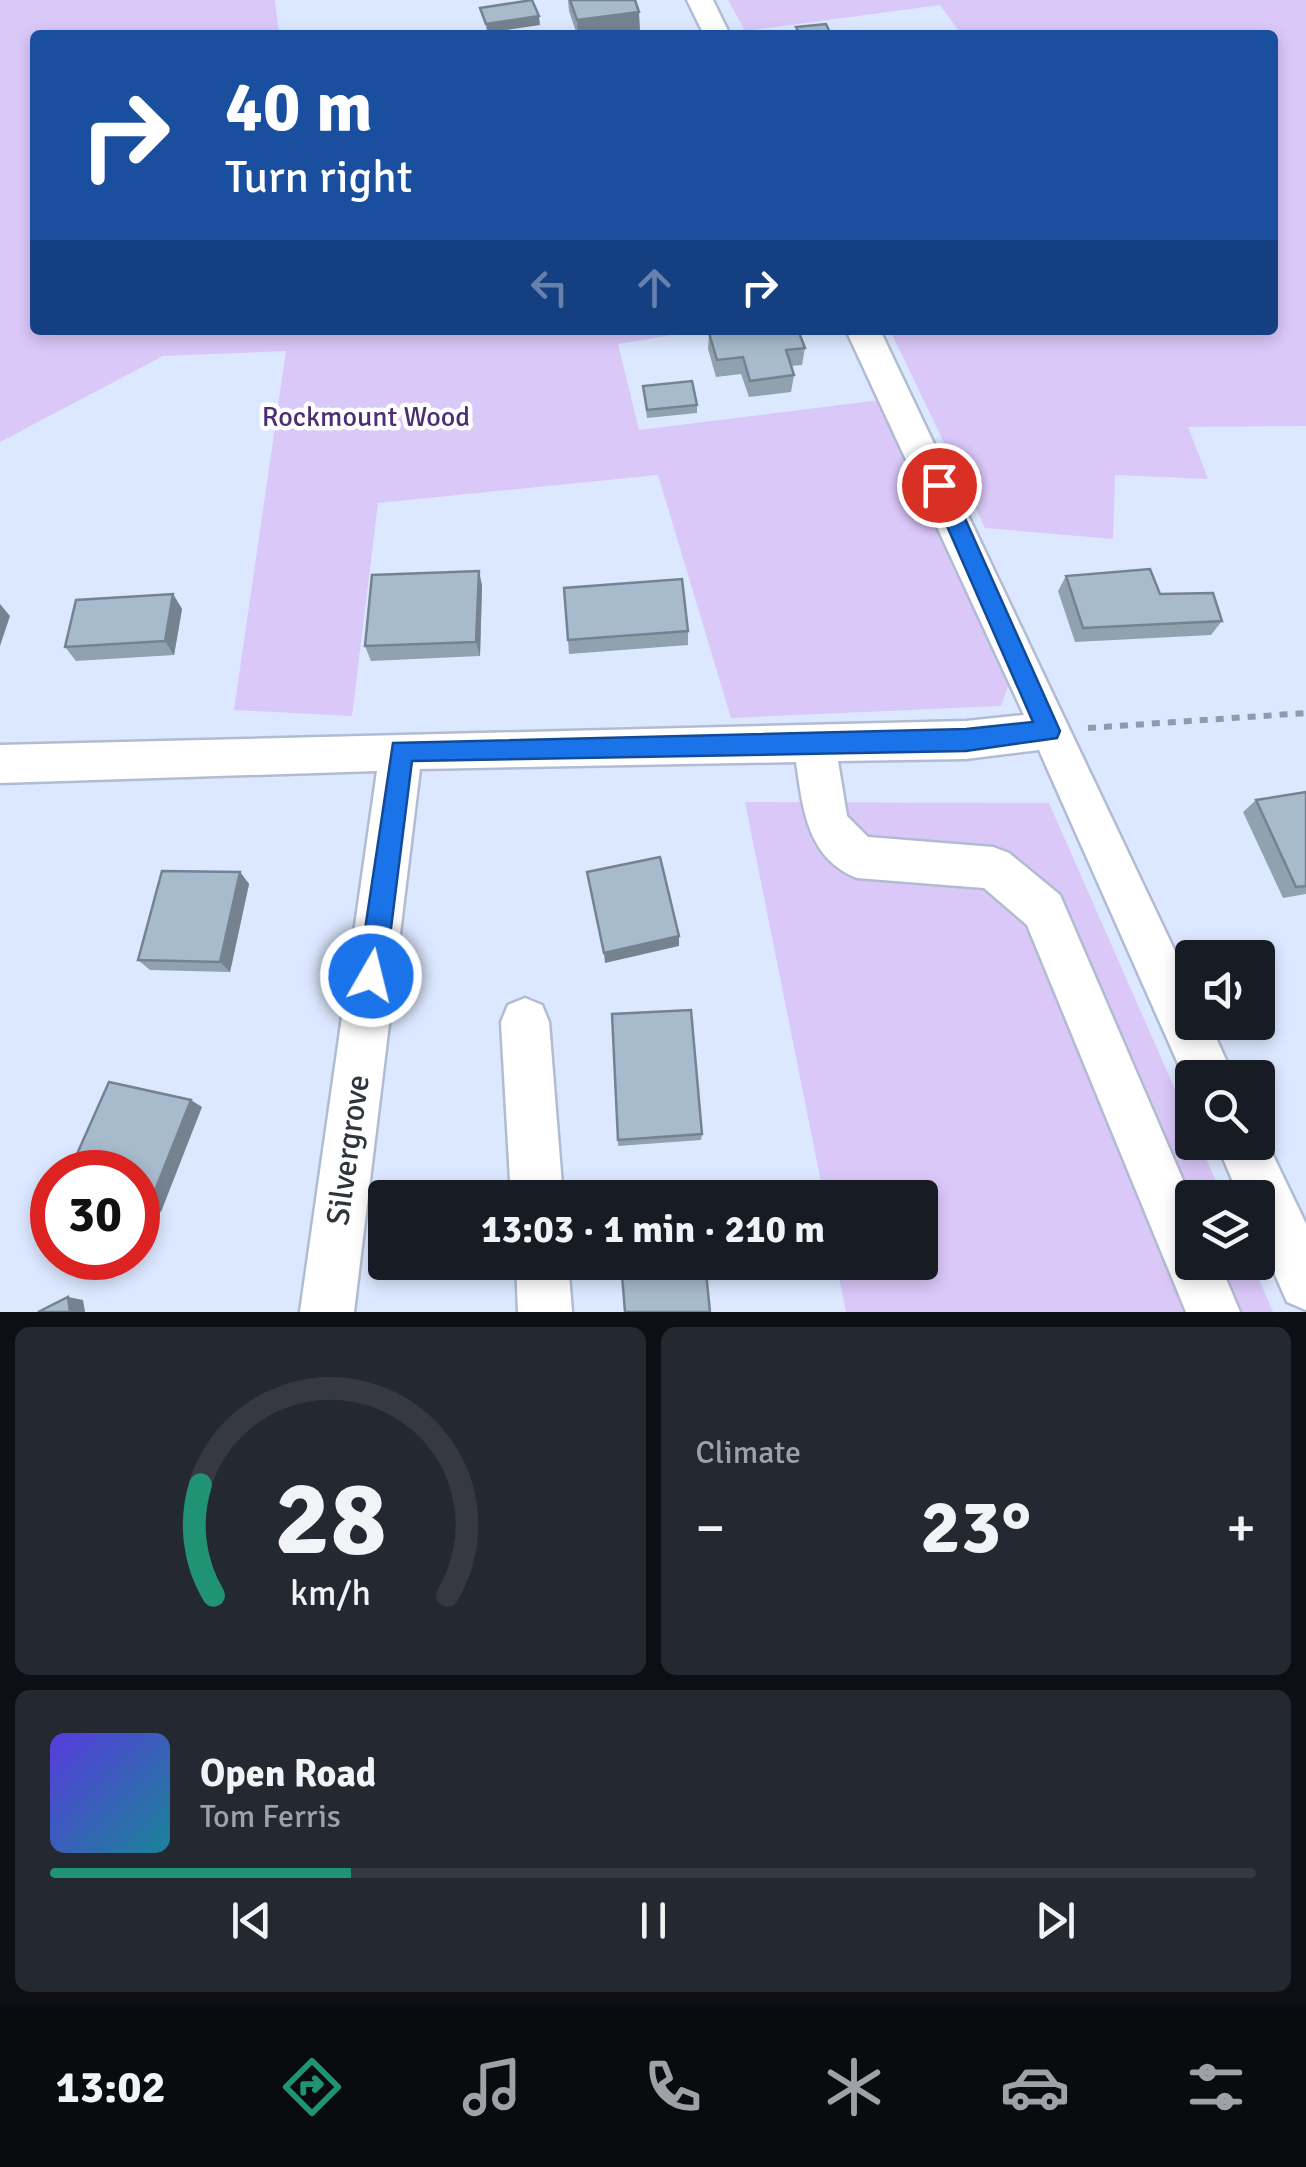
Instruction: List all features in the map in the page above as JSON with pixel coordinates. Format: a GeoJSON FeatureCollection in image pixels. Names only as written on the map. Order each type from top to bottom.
{"type":"FeatureCollection","features":[{"type":"Feature","properties":{"kind":"street"},"geometry":{"type":"LineString","coordinates":[[700,0],[714,30]]}},
{"type":"Feature","properties":{"kind":"street"},"geometry":{"type":"LineString","coordinates":[[865,335],[954,516],[1048,731],[1202,1060]]}},
{"type":"Feature","properties":{"kind":"street"},"geometry":{"type":"LineString","coordinates":[[0,764],[401,751],[966,740],[1048,731]]}},
{"type":"Feature","properties":{"kind":"street"},"geometry":{"type":"LineString","coordinates":[[814,743],[828,825],[857,857],[993,868],[1044,910],[1213,1312]]}},
{"type":"Feature","properties":{"kind":"street","name":"Silvergrove"},"geometry":{"type":"LineString","coordinates":[[327,1312],[401,751]]}},
{"type":"Feature","properties":{"kind":"street"},"geometry":{"type":"LineString","coordinates":[[524,1022],[536,1180]]}},
{"type":"Feature","properties":{"kind":"street"},"geometry":{"type":"LineString","coordinates":[[1249,1160],[1306,1282]]}},
{"type":"Feature","properties":{"kind":"street"},"geometry":{"type":"LineString","coordinates":[[543,1280],[545,1312]]}},
{"type":"Feature","properties":{"kind":"path"},"geometry":{"type":"LineString","coordinates":[[1048,731],[1306,713]]}},
{"type":"Feature","properties":{"kind":"green space","name":"Rockmount Wood"},"geometry":{"type":"Polygon","coordinates":[[[0,0],[275,0],[278,30],[30,30],[30,335],[673,335],[618,344],[639,430],[880,400],[1010,681],[1001,706],[731,718],[658,475],[378,503],[352,716],[234,710],[286,351],[163,356],[0,442],[0,0]]]}},
{"type":"Feature","properties":{"kind":"green space"},"geometry":{"type":"Polygon","coordinates":[[[728,0],[1306,0],[1306,426],[1188,427],[1208,479],[1115,475],[1113,539],[985,528],[892,335],[1278,335],[1278,30],[958,30],[940,5],[744,30],[728,0]]]}},
{"type":"Feature","properties":{"kind":"green space"},"geometry":{"type":"Polygon","coordinates":[[[745,802],[1049,803],[1175,1089],[1175,1160],[1207,1160],[1215,1180],[1175,1180],[1175,1280],[1259,1280],[1273,1312],[846,1312],[839,1280],[938,1280],[938,1180],[821,1180],[745,802]]]}},
{"type":"Feature","properties":{"kind":"building"},"geometry":{"type":"Polygon","coordinates":[[[532,0],[539,16],[486,24],[480,8],[532,0]]]}},
{"type":"Feature","properties":{"kind":"building"},"geometry":{"type":"Polygon","coordinates":[[[570,0],[635,0],[639,12],[577,20],[570,0]]]}},
{"type":"Feature","properties":{"kind":"building"},"geometry":{"type":"Polygon","coordinates":[[[826,24],[829,30],[798,30],[796,27],[826,24]]]}},
{"type":"Feature","properties":{"kind":"building"},"geometry":{"type":"Polygon","coordinates":[[[710,335],[800,335],[805,348],[786,350],[794,375],[750,381],[743,357],[717,360],[710,335]]]}},
{"type":"Feature","properties":{"kind":"building"},"geometry":{"type":"Polygon","coordinates":[[[692,381],[697,405],[647,410],[643,386],[692,381]]]}},
{"type":"Feature","properties":{"kind":"building"},"geometry":{"type":"Polygon","coordinates":[[[1150,569],[1160,594],[1213,593],[1222,621],[1083,628],[1066,576],[1150,569]]]}},
{"type":"Feature","properties":{"kind":"building"},"geometry":{"type":"Polygon","coordinates":[[[479,571],[476,642],[365,646],[372,575],[479,571]]]}},
{"type":"Feature","properties":{"kind":"building"},"geometry":{"type":"Polygon","coordinates":[[[682,579],[688,631],[568,640],[564,588],[682,579]]]}},
{"type":"Feature","properties":{"kind":"building"},"geometry":{"type":"Polygon","coordinates":[[[173,594],[165,641],[65,647],[76,600],[173,594]]]}},
{"type":"Feature","properties":{"kind":"building"},"geometry":{"type":"Polygon","coordinates":[[[1306,792],[1306,886],[1296,887],[1256,800],[1306,792]]]}},
{"type":"Feature","properties":{"kind":"building"},"geometry":{"type":"Polygon","coordinates":[[[660,857],[679,936],[604,953],[587,872],[660,857]]]}},
{"type":"Feature","properties":{"kind":"building"},"geometry":{"type":"Polygon","coordinates":[[[162,871],[240,872],[220,962],[138,960],[162,871]]]}},
{"type":"Feature","properties":{"kind":"building"},"geometry":{"type":"Polygon","coordinates":[[[691,1010],[702,1134],[618,1140],[612,1014],[691,1010]]]}},
{"type":"Feature","properties":{"kind":"building"},"geometry":{"type":"Polygon","coordinates":[[[109,1082],[191,1100],[160,1178],[160,1150],[79,1150],[109,1082]]]}},
{"type":"Feature","properties":{"kind":"building"},"geometry":{"type":"Polygon","coordinates":[[[622,1280],[707,1280],[710,1312],[625,1312],[622,1280]]]}},
{"type":"Feature","properties":{"kind":"building"},"geometry":{"type":"Polygon","coordinates":[[[68,1297],[70,1312],[38,1312],[68,1297]]]}},
{"type":"Feature","properties":{"kind":"route"},"geometry":{"type":"LineString","coordinates":[[371,976],[401,751],[966,740],[1048,731],[939,485]]}}]}
